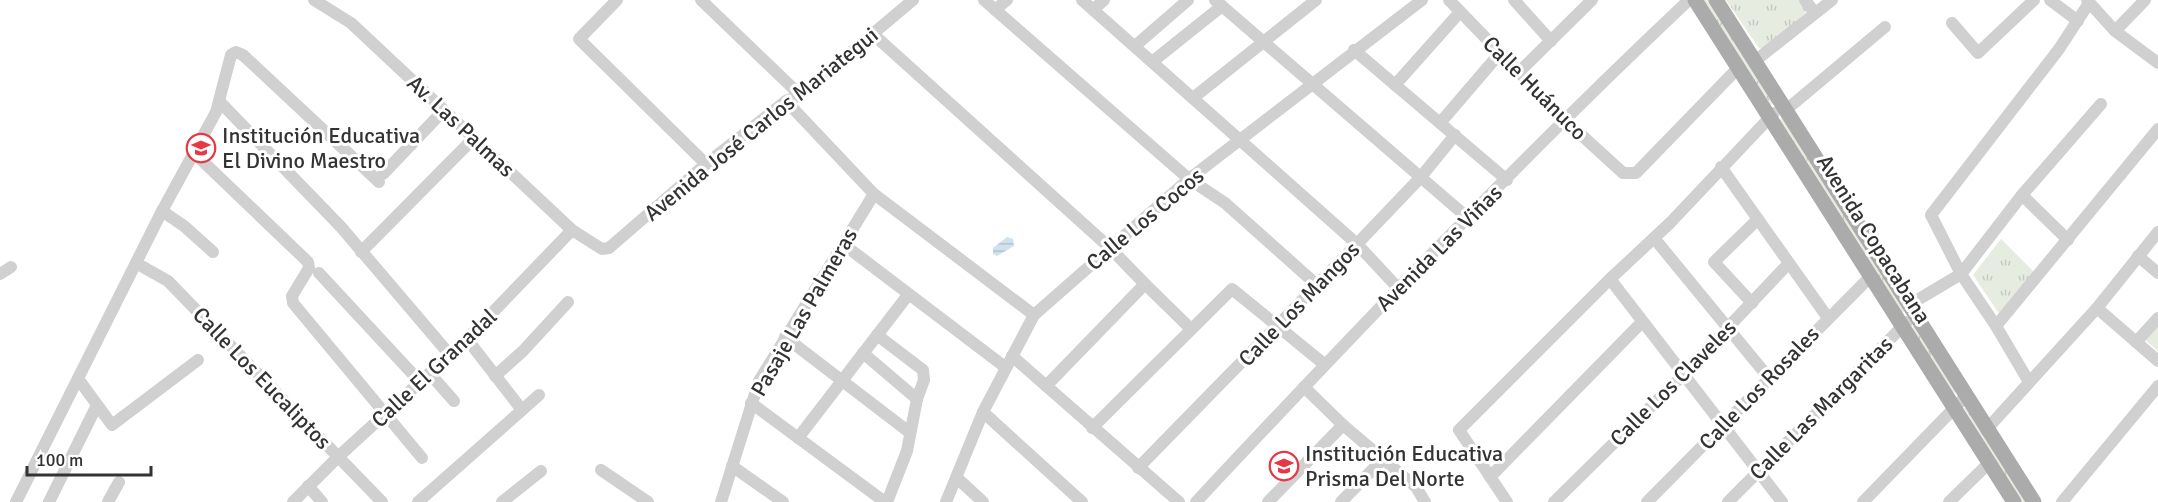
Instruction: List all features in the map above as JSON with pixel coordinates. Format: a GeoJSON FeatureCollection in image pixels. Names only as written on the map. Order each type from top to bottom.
{"type":"FeatureCollection","features":[{"type":"Feature","properties":{"kind":"main road","name":"Avenida Copacabana"},"geometry":{"type":"LineString","coordinates":[[1695,0],[2014,502]]}},
{"type":"Feature","properties":{"kind":"main road","name":"Avenida Copacabana"},"geometry":{"type":"LineString","coordinates":[[1716,0],[1986,430],[2034,502]]}},
{"type":"Feature","properties":{"kind":"street","name":"Av. Las Palmas"},"geometry":{"type":"LineString","coordinates":[[314,0],[351,23],[572,230],[602,249],[609,248]]}},
{"type":"Feature","properties":{"kind":"street"},"geometry":{"type":"LineString","coordinates":[[617,0],[579,39],[706,164]]}},
{"type":"Feature","properties":{"kind":"street"},"geometry":{"type":"LineString","coordinates":[[701,0],[800,95]]}},
{"type":"Feature","properties":{"kind":"street","name":"Avenida José Carlos Mariategui"},"geometry":{"type":"LineString","coordinates":[[609,248],[706,164],[786,101],[800,95],[913,0]]}},
{"type":"Feature","properties":{"kind":"street"},"geometry":{"type":"LineString","coordinates":[[984,0],[1189,179],[1225,203],[1317,285]]}},
{"type":"Feature","properties":{"kind":"street"},"geometry":{"type":"LineString","coordinates":[[995,10],[1007,0]]}},
{"type":"Feature","properties":{"kind":"street"},"geometry":{"type":"LineString","coordinates":[[1083,0],[1357,244],[1398,288]]}},
{"type":"Feature","properties":{"kind":"street"},"geometry":{"type":"LineString","coordinates":[[1094,9],[1104,0]]}},
{"type":"Feature","properties":{"kind":"street"},"geometry":{"type":"LineString","coordinates":[[1135,46],[1188,0]]}},
{"type":"Feature","properties":{"kind":"street"},"geometry":{"type":"LineString","coordinates":[[1193,98],[1262,42],[1301,4],[1316,0]]}},
{"type":"Feature","properties":{"kind":"street","name":"Calle Los Cocos"},"geometry":{"type":"LineString","coordinates":[[946,502],[983,412],[1034,315],[1189,179],[1242,141],[1354,50],[1422,0]]}},
{"type":"Feature","properties":{"kind":"street","name":"Calle Huánuco"},"geometry":{"type":"LineString","coordinates":[[1449,0],[1566,121],[1623,173],[1636,173],[1739,67]]}},
{"type":"Feature","properties":{"kind":"street"},"geometry":{"type":"LineString","coordinates":[[1514,0],[1551,41]]}},
{"type":"Feature","properties":{"kind":"street","name":"Avenida Las Viñas"},"geometry":{"type":"LineString","coordinates":[[1196,502],[1398,288],[1689,0]]}},
{"type":"Feature","properties":{"kind":"street"},"geometry":{"type":"LineString","coordinates":[[1805,0],[1815,13]]}},
{"type":"Feature","properties":{"kind":"street"},"geometry":{"type":"LineString","coordinates":[[1755,61],[1832,0]]}},
{"type":"Feature","properties":{"kind":"street"},"geometry":{"type":"LineString","coordinates":[[1952,23],[1978,53],[2034,0]]}},
{"type":"Feature","properties":{"kind":"street"},"geometry":{"type":"LineString","coordinates":[[2050,0],[2078,21]]}},
{"type":"Feature","properties":{"kind":"street"},"geometry":{"type":"LineString","coordinates":[[2115,31],[2145,0]]}},
{"type":"Feature","properties":{"kind":"street"},"geometry":{"type":"LineString","coordinates":[[2029,382],[1996,326],[1961,274],[1931,219],[1931,215],[2078,21],[2088,1],[2115,31],[2158,63]]}},
{"type":"Feature","properties":{"kind":"street"},"geometry":{"type":"LineString","coordinates":[[1519,72],[1587,2]]}},
{"type":"Feature","properties":{"kind":"street"},"geometry":{"type":"LineString","coordinates":[[1152,62],[1218,3],[1468,218]]}},
{"type":"Feature","properties":{"kind":"street"},"geometry":{"type":"LineString","coordinates":[[1395,85],[1460,12]]}},
{"type":"Feature","properties":{"kind":"street"},"geometry":{"type":"LineString","coordinates":[[1506,502],[1459,430],[1654,238],[1770,118],[1886,27]]}},
{"type":"Feature","properties":{"kind":"street"},"geometry":{"type":"LineString","coordinates":[[874,35],[1109,247],[1191,329]]}},
{"type":"Feature","properties":{"kind":"street"},"geometry":{"type":"LineString","coordinates":[[1354,50],[1507,180]]}},
{"type":"Feature","properties":{"kind":"street"},"geometry":{"type":"LineString","coordinates":[[16,502],[162,211],[220,102],[231,55],[236,52],[243,55],[381,178],[444,110]]}},
{"type":"Feature","properties":{"kind":"street"},"geometry":{"type":"LineString","coordinates":[[1440,123],[1500,53]]}},
{"type":"Feature","properties":{"kind":"street"},"geometry":{"type":"LineString","coordinates":[[786,101],[874,194],[1034,315]]}},
{"type":"Feature","properties":{"kind":"street"},"geometry":{"type":"LineString","coordinates":[[220,102],[341,227],[450,355]]}},
{"type":"Feature","properties":{"kind":"street"},"geometry":{"type":"LineString","coordinates":[[1961,274],[2022,195],[2101,104]]}},
{"type":"Feature","properties":{"kind":"street"},"geometry":{"type":"LineString","coordinates":[[1996,326],[2158,129]]}},
{"type":"Feature","properties":{"kind":"street","name":"Calle Los Mangos"},"geometry":{"type":"LineString","coordinates":[[1138,468],[1420,178],[1455,135]]}},
{"type":"Feature","properties":{"kind":"street"},"geometry":{"type":"LineString","coordinates":[[361,252],[474,138]]}},
{"type":"Feature","properties":{"kind":"street"},"geometry":{"type":"LineString","coordinates":[[194,152],[308,262],[309,268],[291,299],[422,458]]}},
{"type":"Feature","properties":{"kind":"street"},"geometry":{"type":"LineString","coordinates":[[1721,167],[1828,318]]}},
{"type":"Feature","properties":{"kind":"street","name":"Pasaje Las Palmeras"},"geometry":{"type":"LineString","coordinates":[[721,502],[759,381],[874,194]]}},
{"type":"Feature","properties":{"kind":"street"},"geometry":{"type":"LineString","coordinates":[[2022,195],[2068,240]]}},
{"type":"Feature","properties":{"kind":"street"},"geometry":{"type":"LineString","coordinates":[[162,211],[184,226],[213,252]]}},
{"type":"Feature","properties":{"kind":"street"},"geometry":{"type":"LineString","coordinates":[[1752,303],[1714,262],[1758,219]]}},
{"type":"Feature","properties":{"kind":"street","name":"Calle El Granadal"},"geometry":{"type":"LineString","coordinates":[[293,502],[339,456],[431,375],[572,230]]}},
{"type":"Feature","properties":{"kind":"street"},"geometry":{"type":"LineString","coordinates":[[1986,430],[2097,308],[2158,232]]}},
{"type":"Feature","properties":{"kind":"street"},"geometry":{"type":"LineString","coordinates":[[1654,238],[1768,378]]}},
{"type":"Feature","properties":{"kind":"street"},"geometry":{"type":"LineString","coordinates":[[843,244],[908,295],[1046,386],[1179,502]]}},
{"type":"Feature","properties":{"kind":"street"},"geometry":{"type":"LineString","coordinates":[[2138,256],[2158,273]]}},
{"type":"Feature","properties":{"kind":"street","name":"Calle Los Eucaliptos"},"geometry":{"type":"LineString","coordinates":[[136,263],[168,280],[250,368],[339,456],[375,499]]}},
{"type":"Feature","properties":{"kind":"street","name":"Calle Los Claveles"},"geometry":{"type":"LineString","coordinates":[[1554,502],[1683,375],[1789,263]]}},
{"type":"Feature","properties":{"kind":"street"},"geometry":{"type":"LineString","coordinates":[[0,274],[11,267]]}},
{"type":"Feature","properties":{"kind":"street"},"geometry":{"type":"LineString","coordinates":[[319,273],[421,384]]}},
{"type":"Feature","properties":{"kind":"street","name":"Calle Las Margaritas"},"geometry":{"type":"LineString","coordinates":[[1728,502],[1903,326],[1911,310],[1961,274]]}},
{"type":"Feature","properties":{"kind":"street","name":"Calle Los Rosales"},"geometry":{"type":"LineString","coordinates":[[1647,502],[1871,276]]}},
{"type":"Feature","properties":{"kind":"street"},"geometry":{"type":"LineString","coordinates":[[1610,279],[1683,375],[1724,423],[1782,502]]}},
{"type":"Feature","properties":{"kind":"street"},"geometry":{"type":"LineString","coordinates":[[1046,386],[1145,284]]}},
{"type":"Feature","properties":{"kind":"street"},"geometry":{"type":"LineString","coordinates":[[1092,428],[1232,289],[1324,364]]}},
{"type":"Feature","properties":{"kind":"street"},"geometry":{"type":"LineString","coordinates":[[798,438],[908,295]]}},
{"type":"Feature","properties":{"kind":"street"},"geometry":{"type":"LineString","coordinates":[[495,376],[523,351],[568,302]]}},
{"type":"Feature","properties":{"kind":"street"},"geometry":{"type":"LineString","coordinates":[[2097,308],[2158,361]]}},
{"type":"Feature","properties":{"kind":"street"},"geometry":{"type":"LineString","coordinates":[[2136,342],[2158,318]]}},
{"type":"Feature","properties":{"kind":"street"},"geometry":{"type":"LineString","coordinates":[[1490,477],[1642,322]]}},
{"type":"Feature","properties":{"kind":"street"},"geometry":{"type":"LineString","coordinates":[[751,403],[886,502],[907,451],[909,432],[924,380],[923,370],[877,335]]}},
{"type":"Feature","properties":{"kind":"street"},"geometry":{"type":"LineString","coordinates":[[785,337],[909,432]]}},
{"type":"Feature","properties":{"kind":"street"},"geometry":{"type":"LineString","coordinates":[[467,339],[522,410]]}},
{"type":"Feature","properties":{"kind":"street"},"geometry":{"type":"LineString","coordinates":[[863,353],[917,399]]}},
{"type":"Feature","properties":{"kind":"street"},"geometry":{"type":"LineString","coordinates":[[79,380],[112,425],[198,360]]}},
{"type":"Feature","properties":{"kind":"street"},"geometry":{"type":"LineString","coordinates":[[431,375],[454,401]]}},
{"type":"Feature","properties":{"kind":"street"},"geometry":{"type":"LineString","coordinates":[[2062,502],[2158,386]]}},
{"type":"Feature","properties":{"kind":"street"},"geometry":{"type":"LineString","coordinates":[[1304,387],[1343,425],[1416,487],[1425,502]]}},
{"type":"Feature","properties":{"kind":"street"},"geometry":{"type":"LineString","coordinates":[[418,502],[539,395]]}},
{"type":"Feature","properties":{"kind":"street"},"geometry":{"type":"LineString","coordinates":[[1863,502],[1966,396]]}},
{"type":"Feature","properties":{"kind":"street"},"geometry":{"type":"LineString","coordinates":[[54,500],[97,405]]}},
{"type":"Feature","properties":{"kind":"street"},"geometry":{"type":"LineString","coordinates":[[983,412],[1082,502]]}},
{"type":"Feature","properties":{"kind":"street"},"geometry":{"type":"LineString","coordinates":[[1268,502],[1343,425]]}},
{"type":"Feature","properties":{"kind":"street"},"geometry":{"type":"LineString","coordinates":[[1341,502],[1383,459]]}},
{"type":"Feature","properties":{"kind":"street"},"geometry":{"type":"LineString","coordinates":[[1949,502],[1989,463]]}},
{"type":"Feature","properties":{"kind":"street"},"geometry":{"type":"LineString","coordinates":[[732,466],[783,502]]}},
{"type":"Feature","properties":{"kind":"street"},"geometry":{"type":"LineString","coordinates":[[601,470],[648,502]]}},
{"type":"Feature","properties":{"kind":"street"},"geometry":{"type":"LineString","coordinates":[[502,502],[541,471]]}},
{"type":"Feature","properties":{"kind":"street"},"geometry":{"type":"LineString","coordinates":[[957,478],[983,502]]}},
{"type":"Feature","properties":{"kind":"street"},"geometry":{"type":"LineString","coordinates":[[108,502],[118,482]]}},
{"type":"Feature","properties":{"kind":"street"},"geometry":{"type":"LineString","coordinates":[[308,486],[321,502]]}},
{"type":"Feature","properties":{"kind":"green space"},"geometry":{"type":"Polygon","coordinates":[[[1702,0],[1709,0],[1773,103],[1771,105],[1702,0]]]}},
{"type":"Feature","properties":{"kind":"green space"},"geometry":{"type":"Polygon","coordinates":[[[1726,0],[1799,0],[1807,11],[1765,50],[1759,48],[1726,0]]]}},
{"type":"Feature","properties":{"kind":"green space"},"geometry":{"type":"Polygon","coordinates":[[[1783,118],[1905,311],[1901,313],[1779,120],[1783,118]]]}},
{"type":"Feature","properties":{"kind":"green space"},"geometry":{"type":"Polygon","coordinates":[[[2001,239],[2034,272],[2000,315],[1973,275],[2001,239]]]}},
{"type":"Feature","properties":{"kind":"green space"},"geometry":{"type":"Polygon","coordinates":[[[1913,324],[1956,392],[1953,394],[1912,329],[1913,324]]]}},
{"type":"Feature","properties":{"kind":"green space"},"geometry":{"type":"Polygon","coordinates":[[[2158,324],[2158,351],[2144,339],[2158,324]]]}},
{"type":"Feature","properties":{"kind":"green space"},"geometry":{"type":"Polygon","coordinates":[[[1964,408],[1966,408],[2028,502],[2021,502],[1964,408]]]}},
{"type":"Feature","properties":{"kind":"water"},"geometry":{"type":"Polygon","coordinates":[[[1007,237],[1013,239],[1014,246],[997,256],[993,254],[993,248],[1007,237]]]}},
{"type":"Feature","properties":{"kind":"place","name":"Institución Educativa El Divino Maestro"},"geometry":{"type":"Point","coordinates":[201,148]}},
{"type":"Feature","properties":{"kind":"place","name":"Institución Educativa Prisma Del Norte"},"geometry":{"type":"Point","coordinates":[1284,466]}}]}
